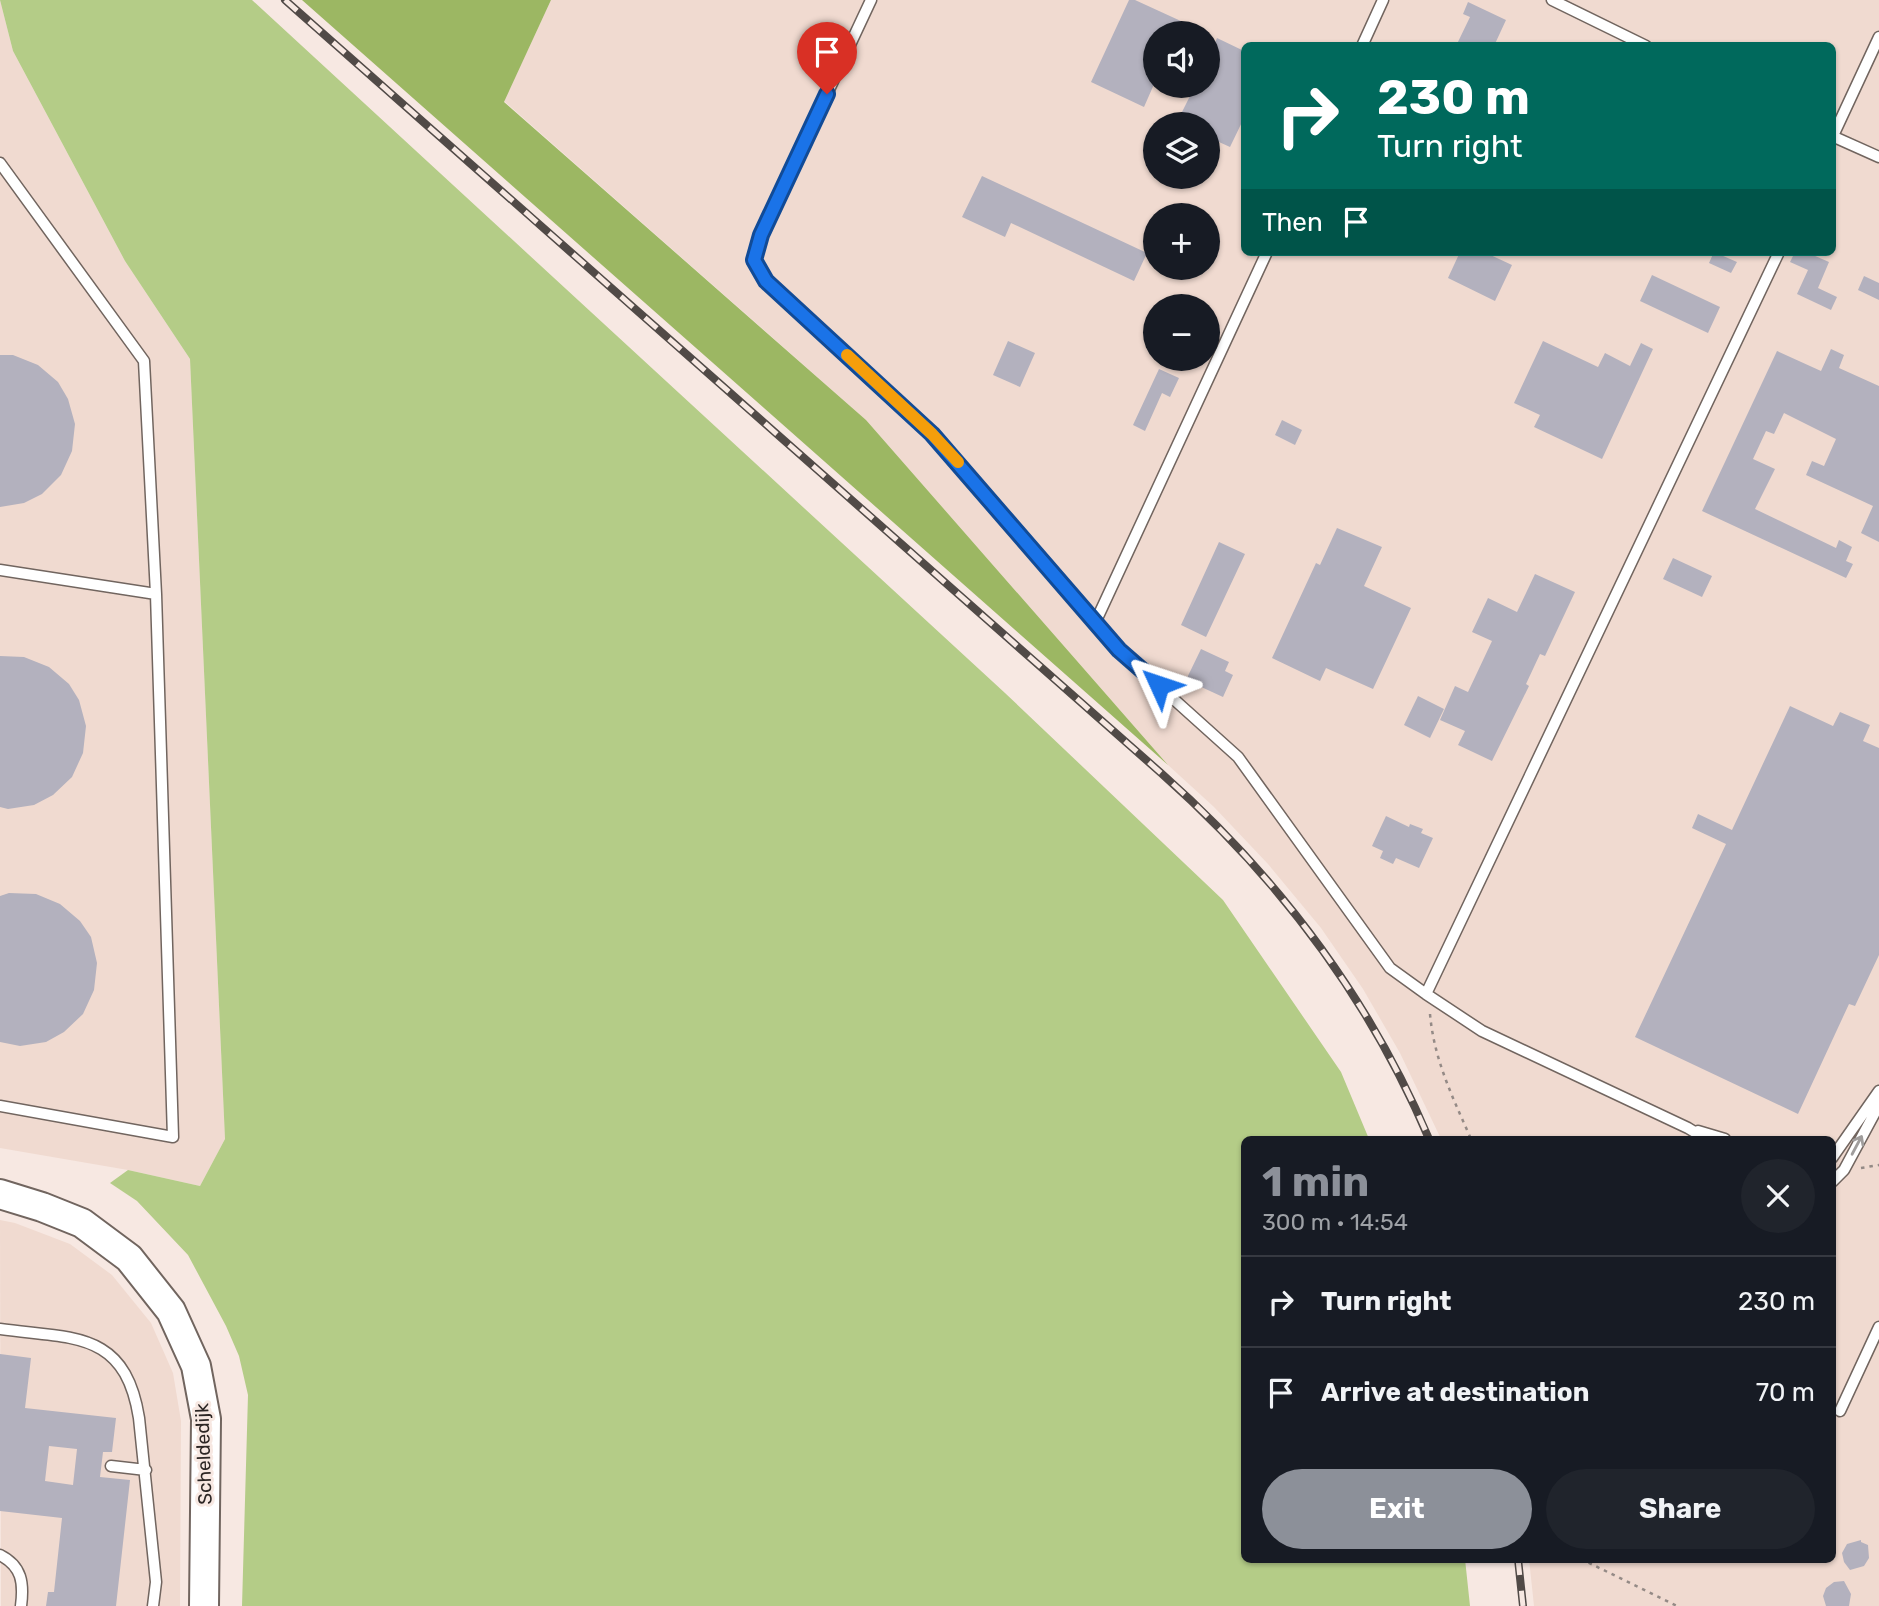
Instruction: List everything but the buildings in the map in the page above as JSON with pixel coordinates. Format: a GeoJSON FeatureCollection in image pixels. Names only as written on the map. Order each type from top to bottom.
{"type":"FeatureCollection","features":[{"type":"Feature","properties":{"kind":"street","name":"Scheldedijk"},"geometry":{"type":"LineString","coordinates":[[0,1194],[82,1223],[129,1258],[172,1311],[196,1366],[205,1419],[204,1606]]}},
{"type":"Feature","properties":{"kind":"lane"},"geometry":{"type":"LineString","coordinates":[[871,0],[761,235],[754,260],[766,281],[932,434],[1119,650],[1238,757],[1390,968],[1482,1031],[1701,1136]]}},
{"type":"Feature","properties":{"kind":"lane"},"geometry":{"type":"LineString","coordinates":[[1364,42],[1383,0]]}},
{"type":"Feature","properties":{"kind":"lane"},"geometry":{"type":"LineString","coordinates":[[1552,0],[1638,42]]}},
{"type":"Feature","properties":{"kind":"lane"},"geometry":{"type":"LineString","coordinates":[[1836,130],[1879,37]]}},
{"type":"Feature","properties":{"kind":"lane"},"geometry":{"type":"LineString","coordinates":[[1836,137],[1879,157]]}},
{"type":"Feature","properties":{"kind":"lane"},"geometry":{"type":"LineString","coordinates":[[0,163],[144,361],[156,594],[173,1137],[0,1106]]}},
{"type":"Feature","properties":{"kind":"lane"},"geometry":{"type":"LineString","coordinates":[[1095,622],[1265,256]]}},
{"type":"Feature","properties":{"kind":"lane"},"geometry":{"type":"LineString","coordinates":[[1426,994],[1777,256]]}},
{"type":"Feature","properties":{"kind":"lane"},"geometry":{"type":"LineString","coordinates":[[0,570],[156,594]]}},
{"type":"Feature","properties":{"kind":"lane"},"geometry":{"type":"LineString","coordinates":[[1836,1152],[1879,1091]]}},
{"type":"Feature","properties":{"kind":"lane"},"geometry":{"type":"LineString","coordinates":[[1836,1178],[1844,1170],[1879,1105]]}},
{"type":"Feature","properties":{"kind":"lane"},"geometry":{"type":"LineString","coordinates":[[1688,1128],[1714,1136]]}},
{"type":"Feature","properties":{"kind":"lane"},"geometry":{"type":"LineString","coordinates":[[1840,1411],[1879,1327]]}},
{"type":"Feature","properties":{"kind":"lane"},"geometry":{"type":"LineString","coordinates":[[0,1329],[85,1340],[114,1357],[124,1368],[136,1401],[146,1470],[156,1582],[153,1606]]}},
{"type":"Feature","properties":{"kind":"lane"},"geometry":{"type":"LineString","coordinates":[[111,1466],[146,1470]]}},
{"type":"Feature","properties":{"kind":"lane"},"geometry":{"type":"LineString","coordinates":[[0,1555],[11,1561],[19,1570],[22,1583],[21,1606]]}},
{"type":"Feature","properties":{"kind":"path"},"geometry":{"type":"LineString","coordinates":[[1426,994],[1432,1040],[1439,1065],[1470,1136]]}},
{"type":"Feature","properties":{"kind":"path"},"geometry":{"type":"LineString","coordinates":[[1589,1563],[1677,1606]]}},
{"type":"Feature","properties":{"kind":"shaded area"},"geometry":{"type":"Polygon","coordinates":[[[0,0],[13,51],[125,261],[190,359],[225,1139],[200,1186],[128,1170],[0,1148],[0,0]]]}},
{"type":"Feature","properties":{"kind":"shaded area"},"geometry":{"type":"Polygon","coordinates":[[[551,0],[1879,0],[1879,1606],[1534,1606],[1529,1563],[1836,1563],[1836,1136],[1440,1136],[1400,1053],[1363,989],[1321,928],[1268,864],[1214,807],[1168,765],[866,420],[504,101],[551,0]]]}},
{"type":"Feature","properties":{"kind":"shaded area"},"geometry":{"type":"Polygon","coordinates":[[[0,1220],[70,1244],[112,1275],[151,1323],[173,1373],[181,1421],[180,1606],[1,1606],[0,1220]]]}},
{"type":"Feature","properties":{"kind":"green space"},"geometry":{"type":"Polygon","coordinates":[[[0,0],[252,0],[1005,693],[1223,900],[1341,1072],[1368,1136],[1241,1136],[1241,1563],[1465,1563],[1470,1606],[242,1606],[248,1395],[239,1356],[188,1255],[137,1201],[110,1183],[128,1170],[200,1186],[225,1139],[190,359],[125,261],[13,51],[0,0]]]}},
{"type":"Feature","properties":{"kind":"green space"},"geometry":{"type":"Polygon","coordinates":[[[302,0],[551,0],[504,102],[866,420],[1168,765],[302,0]]]}},
{"type":"Feature","properties":{"kind":"railway"},"geometry":{"type":"LineString","coordinates":[[285,0],[1203,812],[1281,896],[1316,941],[1378,1036],[1428,1136]]}},
{"type":"Feature","properties":{"kind":"railway"},"geometry":{"type":"LineString","coordinates":[[1518,1563],[1523,1606]]}},
{"type":"Feature","properties":{"kind":"slow traffic"},"geometry":{"type":"LineString","coordinates":[[847,355],[932,434],[958,462]]}},
{"type":"Feature","properties":{"kind":"route"},"geometry":{"type":"LineString","coordinates":[[827,94],[761,235],[754,260],[766,281],[932,434],[1119,650],[1159,685]]}}]}
